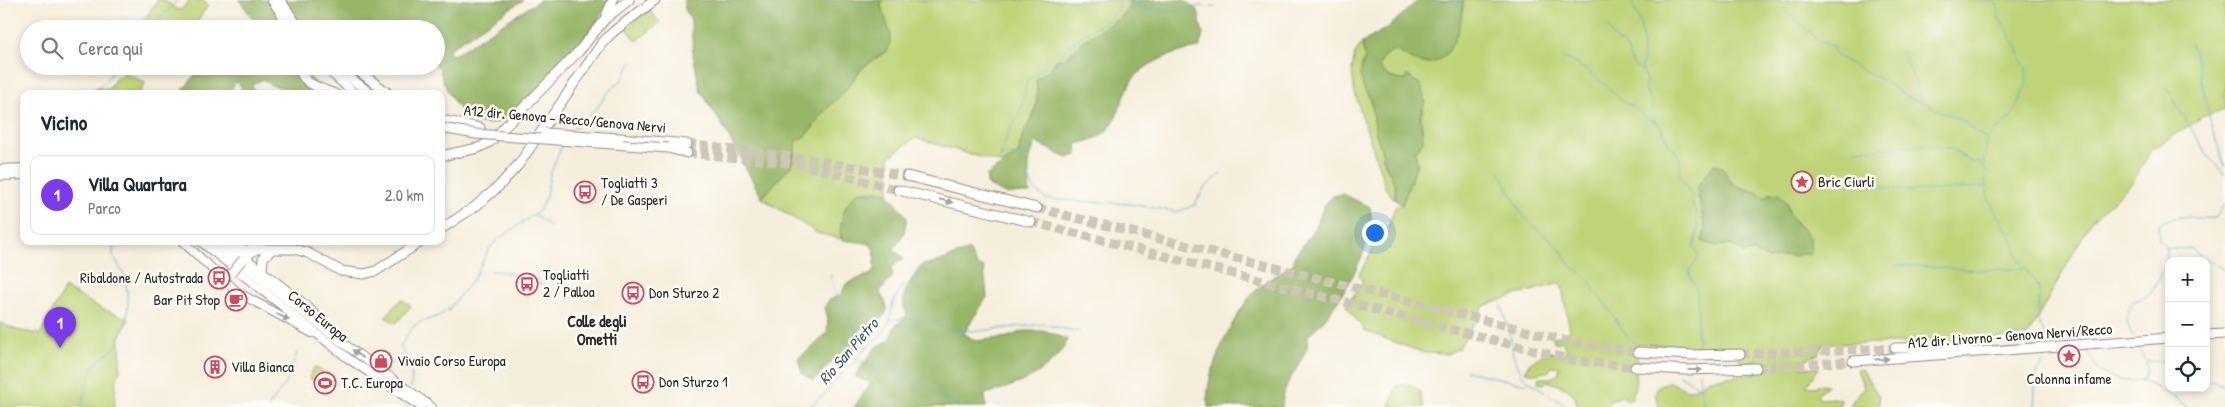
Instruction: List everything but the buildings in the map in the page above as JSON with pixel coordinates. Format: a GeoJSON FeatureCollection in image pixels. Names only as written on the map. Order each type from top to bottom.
{"type":"FeatureCollection","features":[{"type":"Feature","properties":{"kind":"highway"},"geometry":{"type":"LineString","coordinates":[[272,0],[286,20]]}},
{"type":"Feature","properties":{"kind":"highway"},"geometry":{"type":"LineString","coordinates":[[280,0],[294,20]]}},
{"type":"Feature","properties":{"kind":"highway"},"geometry":{"type":"LineString","coordinates":[[605,19],[612,0]]}},
{"type":"Feature","properties":{"kind":"highway"},"geometry":{"type":"LineString","coordinates":[[445,155],[454,154],[490,142],[579,51],[605,19],[629,0]]}},
{"type":"Feature","properties":{"kind":"highway"},"geometry":{"type":"LineString","coordinates":[[445,226],[476,206],[500,186],[519,164],[602,43],[614,30],[654,0]]}},
{"type":"Feature","properties":{"kind":"highway"},"geometry":{"type":"LineString","coordinates":[[302,75],[309,84],[325,90]]}},
{"type":"Feature","properties":{"kind":"highway"},"geometry":{"type":"LineString","coordinates":[[334,75],[351,90]]}},
{"type":"Feature","properties":{"kind":"highway"},"geometry":{"type":"LineString","coordinates":[[346,75],[366,90]]}},
{"type":"Feature","properties":{"kind":"highway"},"geometry":{"type":"LineString","coordinates":[[354,75],[365,82]]}},
{"type":"Feature","properties":{"kind":"highway"},"geometry":{"type":"LineString","coordinates":[[364,75],[384,90]]}},
{"type":"Feature","properties":{"kind":"highway"},"geometry":{"type":"LineString","coordinates":[[345,85],[353,90]]}},
{"type":"Feature","properties":{"kind":"highway","name":"A12 dir. Genova - Recco/Genova Nervi"},"geometry":{"type":"LineString","coordinates":[[445,121],[480,128],[668,145]]}},
{"type":"Feature","properties":{"kind":"highway"},"geometry":{"type":"LineString","coordinates":[[445,129],[476,134],[668,145],[687,148]]}},
{"type":"Feature","properties":{"kind":"highway"},"geometry":{"type":"LineString","coordinates":[[907,176],[1037,208]]}},
{"type":"Feature","properties":{"kind":"highway"},"geometry":{"type":"LineString","coordinates":[[898,190],[1031,222]]}},
{"type":"Feature","properties":{"kind":"highway"},"geometry":{"type":"LineString","coordinates":[[230,245],[244,250],[286,248],[312,255],[341,271],[351,274],[364,274],[376,271],[416,245]]}},
{"type":"Feature","properties":{"kind":"highway"},"geometry":{"type":"LineString","coordinates":[[246,260],[258,254],[286,248]]}},
{"type":"Feature","properties":{"kind":"highway"},"geometry":{"type":"LineString","coordinates":[[246,260],[256,249]]}},
{"type":"Feature","properties":{"kind":"highway"},"geometry":{"type":"LineString","coordinates":[[262,270],[263,258],[270,251]]}},
{"type":"Feature","properties":{"kind":"highway"},"geometry":{"type":"LineString","coordinates":[[2210,330],[2225,328]]}},
{"type":"Feature","properties":{"kind":"highway"},"geometry":{"type":"LineString","coordinates":[[1895,348],[1957,350],[2165,332]]}},
{"type":"Feature","properties":{"kind":"highway"},"geometry":{"type":"LineString","coordinates":[[2210,335],[2225,334]]}},
{"type":"Feature","properties":{"kind":"highway","name":"A12 dir. Livorno - Genova Nervi/Recco"},"geometry":{"type":"LineString","coordinates":[[1853,361],[1957,350],[2165,338]]}},
{"type":"Feature","properties":{"kind":"highway"},"geometry":{"type":"LineString","coordinates":[[1638,352],[1661,354],[1740,354]]}},
{"type":"Feature","properties":{"kind":"highway"},"geometry":{"type":"LineString","coordinates":[[1635,368],[1661,370],[1756,368]]}},
{"type":"Feature","properties":{"kind":"main road"},"geometry":{"type":"LineString","coordinates":[[0,169],[20,168]]}},
{"type":"Feature","properties":{"kind":"main road"},"geometry":{"type":"LineString","coordinates":[[0,176],[20,175]]}},
{"type":"Feature","properties":{"kind":"main road"},"geometry":{"type":"LineString","coordinates":[[186,245],[214,272],[242,295],[324,338]]}},
{"type":"Feature","properties":{"kind":"main road","name":"Corso Europa"},"geometry":{"type":"LineString","coordinates":[[205,245],[353,361],[431,406]]}},
{"type":"Feature","properties":{"kind":"main road","name":"Corso Europa"},"geometry":{"type":"LineString","coordinates":[[217,245],[421,407]]}},
{"type":"Feature","properties":{"kind":"main road"},"geometry":{"type":"LineString","coordinates":[[228,245],[308,307],[344,344]]}},
{"type":"Feature","properties":{"kind":"main road"},"geometry":{"type":"LineString","coordinates":[[228,283],[246,260]]}},
{"type":"Feature","properties":{"kind":"green space"},"geometry":{"type":"Polygon","coordinates":[[[158,0],[165,0],[177,10],[182,9],[190,0],[201,0],[208,5],[198,20],[143,20],[158,0]]]}},
{"type":"Feature","properties":{"kind":"green space"},"geometry":{"type":"Polygon","coordinates":[[[239,0],[523,0],[449,49],[450,54],[454,55],[540,0],[609,0],[589,31],[541,87],[510,115],[492,123],[481,123],[462,113],[447,89],[442,75],[445,75],[445,20],[254,20],[239,0]]]}},
{"type":"Feature","properties":{"kind":"green space"},"geometry":{"type":"Polygon","coordinates":[[[684,0],[882,0],[881,6],[891,35],[888,50],[862,68],[848,87],[824,112],[809,133],[797,141],[792,164],[762,198],[724,128],[700,90],[693,54],[691,21],[685,10],[684,0]]]}},
{"type":"Feature","properties":{"kind":"green space"},"geometry":{"type":"Polygon","coordinates":[[[882,0],[1131,0],[1124,15],[1071,52],[1068,57],[1056,61],[1050,70],[1036,79],[1037,95],[1035,108],[1023,136],[1019,153],[1004,164],[915,138],[889,157],[889,193],[859,191],[840,231],[841,239],[817,233],[762,198],[792,164],[797,141],[809,133],[824,112],[848,87],[862,68],[888,50],[891,35],[881,6],[882,0]]]}},
{"type":"Feature","properties":{"kind":"green space"},"geometry":{"type":"Polygon","coordinates":[[[1131,0],[1184,0],[1198,11],[1203,34],[1199,48],[1181,52],[1152,63],[1137,75],[1131,82],[1108,130],[1101,136],[1076,144],[1077,155],[1067,158],[1035,142],[1028,164],[1030,193],[1005,194],[987,185],[987,175],[1019,153],[1023,136],[1035,108],[1037,96],[1036,79],[1050,70],[1056,61],[1068,57],[1080,43],[1124,15],[1131,0]]]}},
{"type":"Feature","properties":{"kind":"green space"},"geometry":{"type":"Polygon","coordinates":[[[1418,0],[1463,0],[1458,32],[1447,52],[1440,59],[1430,63],[1419,62],[1394,50],[1385,55],[1379,66],[1390,77],[1406,80],[1407,75],[1421,85],[1425,101],[1421,116],[1423,142],[1415,151],[1417,164],[1402,205],[1395,200],[1395,185],[1386,166],[1376,133],[1371,100],[1364,89],[1360,75],[1365,58],[1362,43],[1390,26],[1418,0]]]}},
{"type":"Feature","properties":{"kind":"green space"},"geometry":{"type":"Polygon","coordinates":[[[1463,0],[2225,0],[2225,109],[2204,116],[2151,150],[2133,182],[2091,221],[2028,335],[1956,342],[1824,344],[1818,354],[1803,361],[1802,367],[1819,368],[1806,386],[1813,387],[1825,384],[1827,386],[1817,395],[1821,399],[1834,398],[1841,400],[1839,407],[1707,407],[1703,404],[1701,407],[1659,407],[1655,394],[1659,385],[1670,382],[1687,390],[1694,389],[1709,379],[1755,374],[1754,362],[1740,363],[1739,348],[1639,344],[1635,387],[1632,398],[1628,400],[1622,396],[1611,400],[1605,407],[1578,407],[1573,395],[1567,389],[1548,381],[1542,384],[1538,382],[1539,378],[1552,378],[1558,374],[1560,367],[1552,366],[1549,371],[1536,374],[1525,372],[1528,365],[1547,351],[1563,356],[1566,351],[1563,342],[1554,342],[1553,337],[1565,336],[1570,330],[1561,283],[1512,296],[1484,306],[1459,348],[1447,354],[1424,353],[1365,331],[1346,306],[1363,283],[1359,275],[1384,228],[1388,228],[1395,207],[1402,205],[1417,164],[1415,151],[1423,142],[1421,116],[1425,101],[1407,76],[1406,80],[1394,78],[1384,73],[1378,66],[1385,55],[1394,50],[1420,62],[1463,10],[1463,0]],[[1724,168],[1703,180],[1697,188],[1705,230],[1702,242],[1718,246],[1729,244],[1744,253],[1754,252],[1769,259],[1784,255],[1795,257],[1810,237],[1790,216],[1787,203],[1755,194],[1739,187],[1728,179],[1724,168]]]}},
{"type":"Feature","properties":{"kind":"green space"},"geometry":{"type":"Polygon","coordinates":[[[649,10],[660,22],[637,41],[627,29],[649,10]]]}},
{"type":"Feature","properties":{"kind":"green space"},"geometry":{"type":"Polygon","coordinates":[[[1362,43],[1365,58],[1361,67],[1364,89],[1371,100],[1376,133],[1386,166],[1395,185],[1395,200],[1386,189],[1354,91],[1352,68],[1355,53],[1362,43]]]}},
{"type":"Feature","properties":{"kind":"green space"},"geometry":{"type":"Polygon","coordinates":[[[122,75],[130,75],[145,83],[141,90],[95,90],[95,88],[109,89],[117,76],[120,78],[122,75]]]}},
{"type":"Feature","properties":{"kind":"green space"},"geometry":{"type":"Polygon","coordinates":[[[195,75],[307,75],[324,90],[286,90],[285,88],[271,85],[263,79],[252,85],[254,90],[242,90],[239,83],[236,82],[231,90],[183,90],[195,75]]]}},
{"type":"Feature","properties":{"kind":"green space"},"geometry":{"type":"Polygon","coordinates":[[[1714,164],[1724,168],[1731,182],[1741,188],[1753,191],[1766,198],[1769,194],[1778,193],[1787,203],[1790,216],[1810,237],[1811,253],[1769,259],[1754,252],[1744,253],[1729,244],[1718,246],[1702,242],[1705,230],[1697,187],[1714,164]]]}},
{"type":"Feature","properties":{"kind":"green space"},"geometry":{"type":"Polygon","coordinates":[[[881,190],[892,198],[907,217],[904,233],[894,249],[903,258],[891,268],[893,276],[880,293],[887,310],[878,321],[859,330],[862,339],[843,358],[829,364],[814,381],[802,373],[798,358],[812,348],[827,333],[828,321],[825,306],[829,300],[841,295],[846,284],[870,275],[876,268],[874,265],[875,255],[871,245],[841,239],[841,225],[844,212],[850,201],[859,191],[873,193],[881,190]]]}},
{"type":"Feature","properties":{"kind":"green space"},"geometry":{"type":"Polygon","coordinates":[[[1343,194],[1370,207],[1371,219],[1365,246],[1360,261],[1346,288],[1326,317],[1308,336],[1305,353],[1286,387],[1282,407],[1208,407],[1210,378],[1215,361],[1240,310],[1259,287],[1294,263],[1294,257],[1316,227],[1324,206],[1333,196],[1343,194]]]}},
{"type":"Feature","properties":{"kind":"green space"},"geometry":{"type":"Polygon","coordinates":[[[969,250],[977,265],[984,268],[987,297],[964,333],[975,341],[1008,337],[1023,331],[1046,331],[1068,340],[1061,351],[1043,369],[1032,376],[1010,387],[985,394],[986,407],[854,407],[871,383],[855,376],[875,348],[891,339],[894,327],[907,315],[904,308],[905,294],[914,276],[923,264],[932,264],[969,250]]]}},
{"type":"Feature","properties":{"kind":"green space"},"geometry":{"type":"Polygon","coordinates":[[[65,288],[102,309],[129,319],[120,337],[120,370],[116,381],[114,407],[0,407],[0,323],[17,330],[40,334],[65,288]]]}},
{"type":"Feature","properties":{"kind":"green space"},"geometry":{"type":"Polygon","coordinates":[[[401,299],[411,306],[396,323],[385,317],[401,299]]]}},
{"type":"Feature","properties":{"kind":"green space","name":"T.C. Europa"},"geometry":{"type":"Polygon","coordinates":[[[314,367],[334,378],[329,389],[309,378],[314,367]]]}},
{"type":"Feature","properties":{"kind":"green space"},"geometry":{"type":"Polygon","coordinates":[[[1862,369],[1879,397],[1879,404],[1874,407],[1850,407],[1853,400],[1864,388],[1857,370],[1862,369]]]}},
{"type":"Feature","properties":{"kind":"green space"},"geometry":{"type":"Polygon","coordinates":[[[1409,384],[1419,390],[1424,407],[1390,407],[1396,386],[1409,384]]]}},
{"type":"Feature","properties":{"kind":"waterway"},"geometry":{"type":"LineString","coordinates":[[160,20],[177,0]]}},
{"type":"Feature","properties":{"kind":"waterway","name":"Rio San Pietro"},"geometry":{"type":"LineString","coordinates":[[1000,159],[1008,133],[1020,113],[1027,80],[1060,57],[1067,48],[1088,31],[1107,22],[1116,11],[1121,0]]}},
{"type":"Feature","properties":{"kind":"waterway"},"geometry":{"type":"LineString","coordinates":[[1124,0],[1136,4],[1144,10],[1181,11],[1199,6],[1215,7]]}},
{"type":"Feature","properties":{"kind":"waterway"},"geometry":{"type":"LineString","coordinates":[[1455,0],[1465,6]]}},
{"type":"Feature","properties":{"kind":"waterway"},"geometry":{"type":"LineString","coordinates":[[1630,0],[1639,19],[1643,39],[1642,68],[1646,79],[1645,87],[1653,107],[1654,120],[1661,127],[1669,145],[1676,151],[1680,159],[1680,177],[1693,196],[1693,205],[1697,215],[1697,232],[1694,247],[1698,259],[1692,267],[1690,275],[1697,293],[1698,352]]}},
{"type":"Feature","properties":{"kind":"waterway"},"geometry":{"type":"LineString","coordinates":[[1995,0],[1999,19],[2007,28],[2010,38],[2017,46],[2020,59],[2026,68],[2026,85],[2012,115],[1987,140],[1983,168],[1987,172],[1987,193],[1990,202],[2015,246],[2021,264],[2038,285],[2040,294],[2037,311],[2038,320],[2051,344]]}},
{"type":"Feature","properties":{"kind":"waterway"},"geometry":{"type":"LineString","coordinates":[[1784,9],[1820,42],[1832,46],[1836,55],[1884,81],[1905,96],[1928,104],[1963,121],[1986,139]]}},
{"type":"Feature","properties":{"kind":"waterway"},"geometry":{"type":"LineString","coordinates":[[1608,27],[1617,41],[1622,43],[1627,49],[1634,65],[1642,70]]}},
{"type":"Feature","properties":{"kind":"waterway"},"geometry":{"type":"LineString","coordinates":[[2191,43],[2198,64],[2211,125],[2225,166]]}},
{"type":"Feature","properties":{"kind":"waterway"},"geometry":{"type":"LineString","coordinates":[[1902,52],[1915,81],[1920,100]]}},
{"type":"Feature","properties":{"kind":"waterway"},"geometry":{"type":"LineString","coordinates":[[1562,58],[1588,71],[1624,102],[1636,108],[1648,119],[1656,122]]}},
{"type":"Feature","properties":{"kind":"waterway"},"geometry":{"type":"LineString","coordinates":[[571,131],[598,107],[608,92],[623,79],[632,61]]}},
{"type":"Feature","properties":{"kind":"waterway"},"geometry":{"type":"LineString","coordinates":[[97,90],[110,75]]}},
{"type":"Feature","properties":{"kind":"waterway"},"geometry":{"type":"LineString","coordinates":[[2166,87],[2207,155],[2225,175]]}},
{"type":"Feature","properties":{"kind":"waterway"},"geometry":{"type":"LineString","coordinates":[[411,387],[412,376],[410,366],[400,346],[412,328],[418,323],[439,316],[449,309],[474,278],[489,249],[497,240],[539,211],[562,145]]}},
{"type":"Feature","properties":{"kind":"waterway"},"geometry":{"type":"LineString","coordinates":[[1854,150],[1928,145],[1952,149],[1969,161],[1980,163],[1983,168]]}},
{"type":"Feature","properties":{"kind":"waterway"},"geometry":{"type":"LineString","coordinates":[[1002,155],[1030,156],[1030,180],[1035,190],[1046,199],[1130,204],[1177,212],[1195,205],[1203,189],[1223,172]]}},
{"type":"Feature","properties":{"kind":"waterway"},"geometry":{"type":"LineString","coordinates":[[1499,171],[1525,217],[1560,249],[1570,264],[1588,279],[1594,292],[1601,298],[1627,336],[1640,348]]}},
{"type":"Feature","properties":{"kind":"waterway"},"geometry":{"type":"LineString","coordinates":[[1868,184],[1908,191],[1986,187]]}},
{"type":"Feature","properties":{"kind":"waterway"},"geometry":{"type":"LineString","coordinates":[[2133,337],[2127,319],[2130,306],[2133,301],[2142,299],[2152,292],[2166,265],[2166,251],[2165,246],[2159,239],[2158,225],[2179,217],[2215,218],[2225,204]]}},
{"type":"Feature","properties":{"kind":"waterway"},"geometry":{"type":"LineString","coordinates":[[535,215],[551,227]]}},
{"type":"Feature","properties":{"kind":"waterway"},"geometry":{"type":"LineString","coordinates":[[81,407],[92,369],[100,359],[116,347],[127,317],[128,300],[125,277],[113,255],[113,245]]}},
{"type":"Feature","properties":{"kind":"waterway"},"geometry":{"type":"LineString","coordinates":[[2165,248],[2191,249],[2225,270]]}},
{"type":"Feature","properties":{"kind":"waterway"},"geometry":{"type":"LineString","coordinates":[[1897,265],[1977,270],[2023,269]]}},
{"type":"Feature","properties":{"kind":"waterway"},"geometry":{"type":"LineString","coordinates":[[491,271],[523,277],[552,290]]}},
{"type":"Feature","properties":{"kind":"waterway","name":"Rio San Pietro"},"geometry":{"type":"LineString","coordinates":[[808,407],[826,393],[833,382],[856,361],[861,352],[881,336],[889,322],[893,303],[901,287],[914,283],[921,274]]}},
{"type":"Feature","properties":{"kind":"waterway"},"geometry":{"type":"LineString","coordinates":[[830,275],[841,306],[866,348]]}},
{"type":"Feature","properties":{"kind":"waterway"},"geometry":{"type":"LineString","coordinates":[[126,284],[130,280]]}},
{"type":"Feature","properties":{"kind":"waterway"},"geometry":{"type":"LineString","coordinates":[[1501,306],[1510,333],[1513,355],[1524,378],[1568,407]]}},
{"type":"Feature","properties":{"kind":"waterway"},"geometry":{"type":"LineString","coordinates":[[890,320],[906,318],[927,321],[946,330],[977,331],[1044,324],[1079,332]]}},
{"type":"Feature","properties":{"kind":"waterway"},"geometry":{"type":"LineString","coordinates":[[2057,342],[2068,341]]}},
{"type":"Feature","properties":{"kind":"waterway"},"geometry":{"type":"LineString","coordinates":[[2083,348],[2101,372],[2118,380],[2131,381],[2143,379],[2146,370],[2145,362],[2137,345]]}},
{"type":"Feature","properties":{"kind":"waterway"},"geometry":{"type":"LineString","coordinates":[[2034,407],[2036,375],[2049,350]]}},
{"type":"Feature","properties":{"kind":"waterway"},"geometry":{"type":"LineString","coordinates":[[269,407],[286,382],[297,353]]}},
{"type":"Feature","properties":{"kind":"waterway"},"geometry":{"type":"LineString","coordinates":[[1697,359],[1698,367]]}},
{"type":"Feature","properties":{"kind":"waterway"},"geometry":{"type":"LineString","coordinates":[[858,360],[883,371],[918,379],[932,391],[960,407]]}},
{"type":"Feature","properties":{"kind":"waterway"},"geometry":{"type":"LineString","coordinates":[[2147,361],[2165,362]]}},
{"type":"Feature","properties":{"kind":"waterway"},"geometry":{"type":"LineString","coordinates":[[1466,371],[1526,384],[1530,382]]}},
{"type":"Feature","properties":{"kind":"waterway"},"geometry":{"type":"LineString","coordinates":[[1699,373],[1702,399],[1707,407]]}},
{"type":"Feature","properties":{"kind":"waterway"},"geometry":{"type":"LineString","coordinates":[[1679,375],[1699,387]]}},
{"type":"Feature","properties":{"kind":"waterway"},"geometry":{"type":"LineString","coordinates":[[2141,380],[2171,395],[2187,407]]}},
{"type":"Feature","properties":{"kind":"waterway"},"geometry":{"type":"LineString","coordinates":[[2210,380],[2225,386]]}},
{"type":"Feature","properties":{"kind":"tunnel"},"geometry":{"type":"LineString","coordinates":[[365,82],[378,90]]}},
{"type":"Feature","properties":{"kind":"tunnel"},"geometry":{"type":"LineString","coordinates":[[687,144],[800,158],[907,176]]}},
{"type":"Feature","properties":{"kind":"tunnel"},"geometry":{"type":"LineString","coordinates":[[687,153],[799,164],[898,190]]}},
{"type":"Feature","properties":{"kind":"tunnel"},"geometry":{"type":"LineString","coordinates":[[1037,208],[1575,343],[1638,352]]}},
{"type":"Feature","properties":{"kind":"tunnel"},"geometry":{"type":"LineString","coordinates":[[1031,222],[1572,360],[1635,367]]}},
{"type":"Feature","properties":{"kind":"tunnel"},"geometry":{"type":"LineString","coordinates":[[1740,354],[1895,348]]}},
{"type":"Feature","properties":{"kind":"tunnel"},"geometry":{"type":"LineString","coordinates":[[1756,368],[1853,361]]}},
{"type":"Feature","properties":{"kind":"place","name":"Bric Ciurli"},"geometry":{"type":"Point","coordinates":[1802,182]}},
{"type":"Feature","properties":{"kind":"place","name":"Togliatti 3 / De Gasperi"},"geometry":{"type":"Point","coordinates":[585,192]}},
{"type":"Feature","properties":{"kind":"place","name":"Ribaldone / Autostrada"},"geometry":{"type":"Point","coordinates":[219,278]}},
{"type":"Feature","properties":{"kind":"place","name":"Togliatti 2 / Palloa"},"geometry":{"type":"Point","coordinates":[527,284]}},
{"type":"Feature","properties":{"kind":"place","name":"Don Sturzo 2"},"geometry":{"type":"Point","coordinates":[633,293]}},
{"type":"Feature","properties":{"kind":"place","name":"Bar Pit Stop"},"geometry":{"type":"Point","coordinates":[236,300]}},
{"type":"Feature","properties":{"kind":"place","name":"Villa Quartara"},"geometry":{"type":"Point","coordinates":[60,348]}},
{"type":"Feature","properties":{"kind":"place","name":"Colonna infame"},"geometry":{"type":"Point","coordinates":[2069,356]}},
{"type":"Feature","properties":{"kind":"place","name":"Vivaio Corso Europa"},"geometry":{"type":"Point","coordinates":[381,361]}},
{"type":"Feature","properties":{"kind":"place","name":"Villa Bianca"},"geometry":{"type":"Point","coordinates":[215,367]}},
{"type":"Feature","properties":{"kind":"place","name":"Don Sturzo 1"},"geometry":{"type":"Point","coordinates":[643,382]}},
{"type":"Feature","properties":{"kind":"place","name":"T.C. Europa"},"geometry":{"type":"Point","coordinates":[325,383]}},
{"type":"Feature","properties":{"kind":"district","name":"Colle degli Ometti"},"geometry":{"type":"Point","coordinates":[597,330]}}]}
